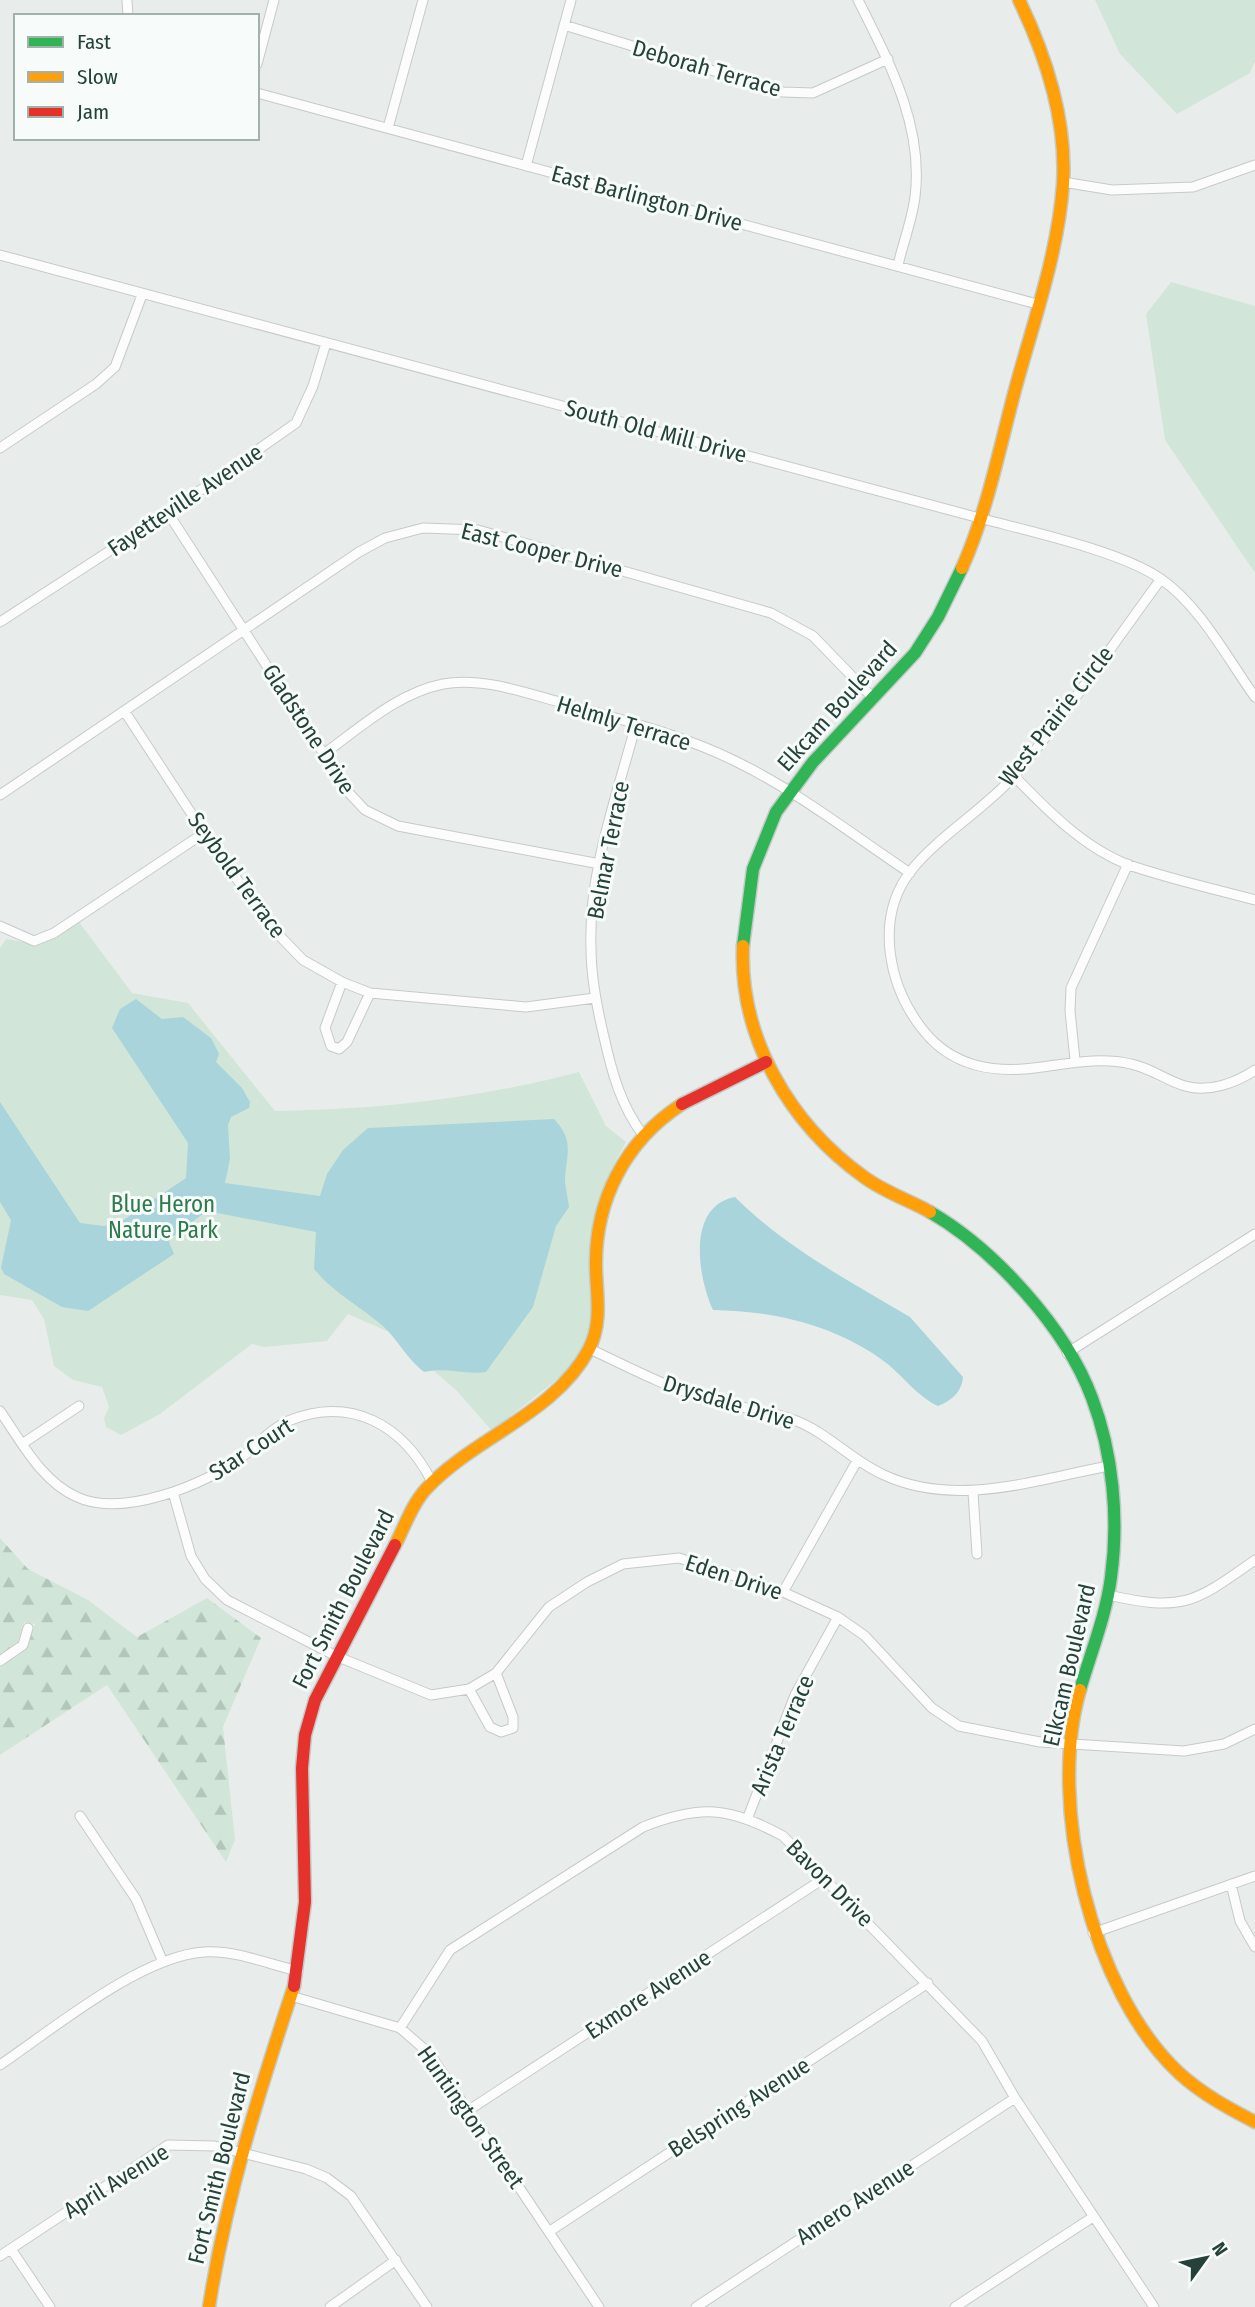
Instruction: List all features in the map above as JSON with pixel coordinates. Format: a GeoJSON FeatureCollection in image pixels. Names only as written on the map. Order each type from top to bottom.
{"type":"FeatureCollection","features":[{"type":"Feature","properties":{"kind":"street"},"geometry":{"type":"LineString","coordinates":[[259,56],[274,0]]}},
{"type":"Feature","properties":{"kind":"street"},"geometry":{"type":"LineString","coordinates":[[388,128],[422,0]]}},
{"type":"Feature","properties":{"kind":"street"},"geometry":{"type":"LineString","coordinates":[[526,166],[571,0]]}},
{"type":"Feature","properties":{"kind":"street"},"geometry":{"type":"LineString","coordinates":[[858,0],[888,59],[915,134],[915,197],[898,265]]}},
{"type":"Feature","properties":{"kind":"street","name":"Elkcam Boulevard"},"geometry":{"type":"LineString","coordinates":[[1019,0],[1042,48],[1055,102],[1063,182],[1055,238],[981,518],[967,561],[928,632],[901,671],[808,765],[788,791],[762,835],[747,884],[742,942],[744,999],[766,1062],[802,1118],[838,1157],[868,1180],[936,1215],[967,1237],[1004,1270],[1030,1300],[1067,1353],[1089,1391],[1100,1420],[1108,1466],[1114,1533],[1108,1595],[1068,1743],[1079,1880],[1093,1933],[1119,1994],[1157,2050],[1189,2084],[1224,2109],[1255,2122]]}},
{"type":"Feature","properties":{"kind":"street","name":"Deborah Terrace"},"geometry":{"type":"LineString","coordinates":[[564,25],[783,92],[813,93],[888,59]]}},
{"type":"Feature","properties":{"kind":"street","name":"East Barlington Drive"},"geometry":{"type":"LineString","coordinates":[[259,94],[1037,304]]}},
{"type":"Feature","properties":{"kind":"street"},"geometry":{"type":"LineString","coordinates":[[1063,182],[1112,190],[1193,187],[1255,165]]}},
{"type":"Feature","properties":{"kind":"street","name":"South Old Mill Drive"},"geometry":{"type":"LineString","coordinates":[[0,255],[981,518],[1125,561],[1161,579],[1190,605],[1255,697]]}},
{"type":"Feature","properties":{"kind":"street"},"geometry":{"type":"LineString","coordinates":[[0,448],[96,384],[115,367],[142,295]]}},
{"type":"Feature","properties":{"kind":"street","name":"Fayetteville Avenue"},"geometry":{"type":"LineString","coordinates":[[0,622],[168,513],[296,423],[313,386],[326,343]]}},
{"type":"Feature","properties":{"kind":"street","name":"Gladstone Drive"},"geometry":{"type":"LineString","coordinates":[[168,513],[349,793],[380,820],[398,826],[600,864]]}},
{"type":"Feature","properties":{"kind":"street","name":"East Cooper Drive"},"geometry":{"type":"LineString","coordinates":[[0,795],[385,538],[423,528],[478,530],[771,613],[813,636],[873,698]]}},
{"type":"Feature","properties":{"kind":"street","name":"West Prairie Circle"},"geometry":{"type":"LineString","coordinates":[[910,873],[1014,776],[1161,579]]}},
{"type":"Feature","properties":{"kind":"street","name":"Helmly Terrace"},"geometry":{"type":"LineString","coordinates":[[325,753],[405,696],[444,684],[480,684],[520,691],[692,742],[737,762],[788,791],[910,873]]}},
{"type":"Feature","properties":{"kind":"street","name":"Seybold Terrace"},"geometry":{"type":"LineString","coordinates":[[125,712],[204,833],[272,928],[303,960],[342,982],[370,993],[526,1007],[595,998]]}},
{"type":"Feature","properties":{"kind":"street","name":"Belmar Terrace"},"geometry":{"type":"LineString","coordinates":[[635,724],[600,864],[592,905],[590,947],[595,998],[610,1068],[628,1114],[643,1135]]}},
{"type":"Feature","properties":{"kind":"street"},"geometry":{"type":"LineString","coordinates":[[1014,776],[1046,809],[1090,844],[1128,864],[1255,900]]}},
{"type":"Feature","properties":{"kind":"street"},"geometry":{"type":"LineString","coordinates":[[0,926],[34,941],[54,933],[204,833]]}},
{"type":"Feature","properties":{"kind":"street"},"geometry":{"type":"LineString","coordinates":[[1075,1060],[1071,988],[1128,864]]}},
{"type":"Feature","properties":{"kind":"street"},"geometry":{"type":"LineString","coordinates":[[910,873],[895,904],[890,933],[891,963],[907,1009],[931,1040],[970,1066],[1012,1071],[1075,1060],[1132,1064],[1165,1075],[1183,1086],[1195,1088],[1220,1086],[1255,1070]]}},
{"type":"Feature","properties":{"kind":"street"},"geometry":{"type":"LineString","coordinates":[[342,982],[325,1028],[331,1046],[339,1049],[347,1042],[370,993]]}},
{"type":"Feature","properties":{"kind":"street","name":"Fort Smith Boulevard"},"geometry":{"type":"LineString","coordinates":[[209,2307],[214,2271],[243,2154],[280,2019],[291,1996],[298,1971],[306,1887],[301,1742],[315,1700],[410,1514],[432,1482],[445,1469],[547,1400],[572,1377],[590,1349],[598,1311],[596,1260],[601,1216],[622,1164],[643,1135],[666,1113],[700,1091],[766,1062]]}},
{"type":"Feature","properties":{"kind":"street"},"geometry":{"type":"LineString","coordinates":[[1067,1353],[1255,1234]]}},
{"type":"Feature","properties":{"kind":"street","name":"Drysdale Drive"},"geometry":{"type":"LineString","coordinates":[[590,1349],[711,1401],[772,1412],[798,1421],[857,1461],[887,1477],[928,1489],[973,1492],[1108,1466]]}},
{"type":"Feature","properties":{"kind":"street"},"geometry":{"type":"LineString","coordinates":[[22,1444],[79,1406]]}},
{"type":"Feature","properties":{"kind":"street","name":"Star Court"},"geometry":{"type":"LineString","coordinates":[[0,1410],[22,1444],[52,1480],[77,1497],[102,1503],[131,1502],[173,1492],[215,1475],[286,1422],[315,1413],[345,1412],[380,1423],[406,1442],[432,1482]]}},
{"type":"Feature","properties":{"kind":"street"},"geometry":{"type":"LineString","coordinates":[[783,1591],[857,1461]]}},
{"type":"Feature","properties":{"kind":"street","name":"Eden Drive"},"geometry":{"type":"LineString","coordinates":[[173,1492],[191,1556],[205,1579],[227,1600],[336,1656],[408,1688],[431,1695],[470,1689],[496,1673],[549,1607],[623,1564],[679,1558],[783,1591],[838,1617],[865,1636],[932,1708],[959,1726],[1040,1742],[1184,1751],[1224,1744],[1255,1730]]}},
{"type":"Feature","properties":{"kind":"street"},"geometry":{"type":"LineString","coordinates":[[973,1492],[977,1554]]}},
{"type":"Feature","properties":{"kind":"street"},"geometry":{"type":"LineString","coordinates":[[1108,1595],[1149,1604],[1184,1602],[1206,1595],[1255,1560]]}},
{"type":"Feature","properties":{"kind":"street","name":"Arista Terrace"},"geometry":{"type":"LineString","coordinates":[[748,1817],[795,1695],[838,1617]]}},
{"type":"Feature","properties":{"kind":"street"},"geometry":{"type":"LineString","coordinates":[[0,1661],[23,1644],[28,1628]]}},
{"type":"Feature","properties":{"kind":"street"},"geometry":{"type":"LineString","coordinates":[[470,1689],[491,1727],[501,1732],[513,1728],[513,1717],[496,1673]]}},
{"type":"Feature","properties":{"kind":"street","name":"Bavon Drive"},"geometry":{"type":"LineString","coordinates":[[400,2028],[450,1950],[643,1826],[678,1813],[713,1811],[748,1817],[783,1836],[826,1877],[982,2041],[1015,2098],[1154,2307]]}},
{"type":"Feature","properties":{"kind":"street"},"geometry":{"type":"LineString","coordinates":[[80,1816],[136,1899],[162,1960]]}},
{"type":"Feature","properties":{"kind":"street"},"geometry":{"type":"LineString","coordinates":[[1093,1933],[1255,1876]]}},
{"type":"Feature","properties":{"kind":"street","name":"Exmore Avenue"},"geometry":{"type":"LineString","coordinates":[[469,2110],[826,1877]]}},
{"type":"Feature","properties":{"kind":"street"},"geometry":{"type":"LineString","coordinates":[[1231,1884],[1240,1921],[1255,1947]]}},
{"type":"Feature","properties":{"kind":"street"},"geometry":{"type":"LineString","coordinates":[[0,2065],[133,1976],[162,1960],[206,1952],[227,1953],[298,1971]]}},
{"type":"Feature","properties":{"kind":"street","name":"Belspring Avenue"},"geometry":{"type":"LineString","coordinates":[[550,2231],[928,1983]]}},
{"type":"Feature","properties":{"kind":"street","name":"Huntington Street"},"geometry":{"type":"LineString","coordinates":[[291,1996],[400,2028],[430,2054],[599,2307]]}},
{"type":"Feature","properties":{"kind":"street","name":"Amero Avenue"},"geometry":{"type":"LineString","coordinates":[[696,2307],[1015,2098]]}},
{"type":"Feature","properties":{"kind":"street","name":"April Avenue"},"geometry":{"type":"LineString","coordinates":[[0,2256],[168,2145],[215,2146],[306,2169],[327,2178],[351,2196],[427,2307]]}},
{"type":"Feature","properties":{"kind":"street"},"geometry":{"type":"LineString","coordinates":[[956,2307],[1093,2217]]}},
{"type":"Feature","properties":{"kind":"street"},"geometry":{"type":"LineString","coordinates":[[11,2249],[50,2307]]}},
{"type":"Feature","properties":{"kind":"street"},"geometry":{"type":"LineString","coordinates":[[330,2307],[396,2260]]}},
{"type":"Feature","properties":{"kind":"green space"},"geometry":{"type":"Polygon","coordinates":[[[1095,0],[1255,0],[1255,61],[1250,73],[1177,114],[1120,54],[1095,0]]]}},
{"type":"Feature","properties":{"kind":"green space"},"geometry":{"type":"Polygon","coordinates":[[[1171,282],[1255,306],[1255,573],[1165,440],[1146,314],[1171,282]]]}},
{"type":"Feature","properties":{"kind":"green space","name":"Blue Heron Nature Park"},"geometry":{"type":"Polygon","coordinates":[[[76,918],[132,993],[188,1003],[275,1111],[352,1108],[467,1096],[579,1072],[606,1126],[626,1142],[611,1170],[592,1224],[594,1303],[586,1340],[576,1364],[492,1431],[457,1391],[391,1333],[348,1314],[327,1341],[264,1347],[252,1344],[160,1414],[121,1435],[106,1427],[104,1418],[109,1407],[102,1387],[73,1380],[54,1366],[44,1319],[32,1300],[0,1295],[0,948],[6,939],[35,944],[76,918]]]}},
{"type":"Feature","properties":{"kind":"green space"},"geometry":{"type":"Polygon","coordinates":[[[0,1538],[28,1569],[88,1600],[137,1637],[207,1598],[261,1638],[223,1727],[235,1840],[226,1862],[107,1685],[0,1755],[0,1667],[26,1649],[35,1624],[24,1622],[18,1642],[0,1655],[0,1538]]]}},
{"type":"Feature","properties":{"kind":"water"},"geometry":{"type":"Polygon","coordinates":[[[136,999],[162,1019],[183,1017],[211,1038],[219,1054],[216,1062],[242,1088],[250,1102],[249,1108],[231,1117],[228,1125],[230,1159],[225,1183],[320,1196],[327,1174],[343,1150],[368,1128],[554,1119],[567,1140],[565,1178],[569,1207],[556,1226],[533,1307],[486,1372],[424,1372],[383,1326],[321,1278],[314,1269],[316,1232],[207,1211],[172,1237],[169,1242],[174,1254],[88,1311],[62,1307],[4,1274],[1,1268],[11,1220],[0,1202],[0,1102],[80,1223],[104,1226],[119,1223],[186,1178],[188,1143],[112,1028],[120,1009],[136,999]]]}},
{"type":"Feature","properties":{"kind":"water"},"geometry":{"type":"Polygon","coordinates":[[[735,1197],[797,1248],[910,1317],[963,1377],[955,1395],[938,1406],[924,1398],[885,1362],[866,1349],[846,1338],[803,1322],[759,1313],[713,1310],[700,1263],[703,1228],[709,1214],[719,1203],[735,1197]]]}},
{"type":"Feature","properties":{"kind":"traffic: fast"},"geometry":{"type":"LineString","coordinates":[[743,946],[753,869],[776,812],[813,762],[915,653],[938,617],[962,568]]}},
{"type":"Feature","properties":{"kind":"traffic: fast"},"geometry":{"type":"LineString","coordinates":[[930,1212],[979,1247],[1003,1269],[1046,1318],[1080,1371],[1099,1419],[1112,1486],[1113,1555],[1106,1606],[1080,1690]]}},
{"type":"Feature","properties":{"kind":"traffic: slow"},"geometry":{"type":"LineString","coordinates":[[962,568],[986,503],[1044,288],[1056,236],[1063,184],[1062,136],[1053,89],[1038,43],[1019,0]]}},
{"type":"Feature","properties":{"kind":"traffic: slow"},"geometry":{"type":"LineString","coordinates":[[743,946],[744,980],[760,1046],[792,1105],[837,1156],[864,1177],[930,1212]]}},
{"type":"Feature","properties":{"kind":"traffic: slow"},"geometry":{"type":"LineString","coordinates":[[395,1545],[412,1509],[426,1489],[467,1454],[556,1391],[574,1372],[589,1349],[596,1330],[597,1245],[607,1198],[616,1176],[644,1136],[682,1104]]}},
{"type":"Feature","properties":{"kind":"traffic: slow"},"geometry":{"type":"LineString","coordinates":[[1080,1690],[1071,1736],[1069,1786],[1074,1839],[1084,1893],[1100,1946],[1122,1994],[1148,2038],[1188,2081],[1255,2122]]}},
{"type":"Feature","properties":{"kind":"traffic: slow"},"geometry":{"type":"LineString","coordinates":[[209,2307],[234,2185],[294,1986]]}},
{"type":"Feature","properties":{"kind":"traffic: jam"},"geometry":{"type":"LineString","coordinates":[[682,1104],[766,1062]]}},
{"type":"Feature","properties":{"kind":"traffic: jam"},"geometry":{"type":"LineString","coordinates":[[294,1986],[305,1902],[302,1768],[305,1735],[315,1700],[395,1545]]}}]}
